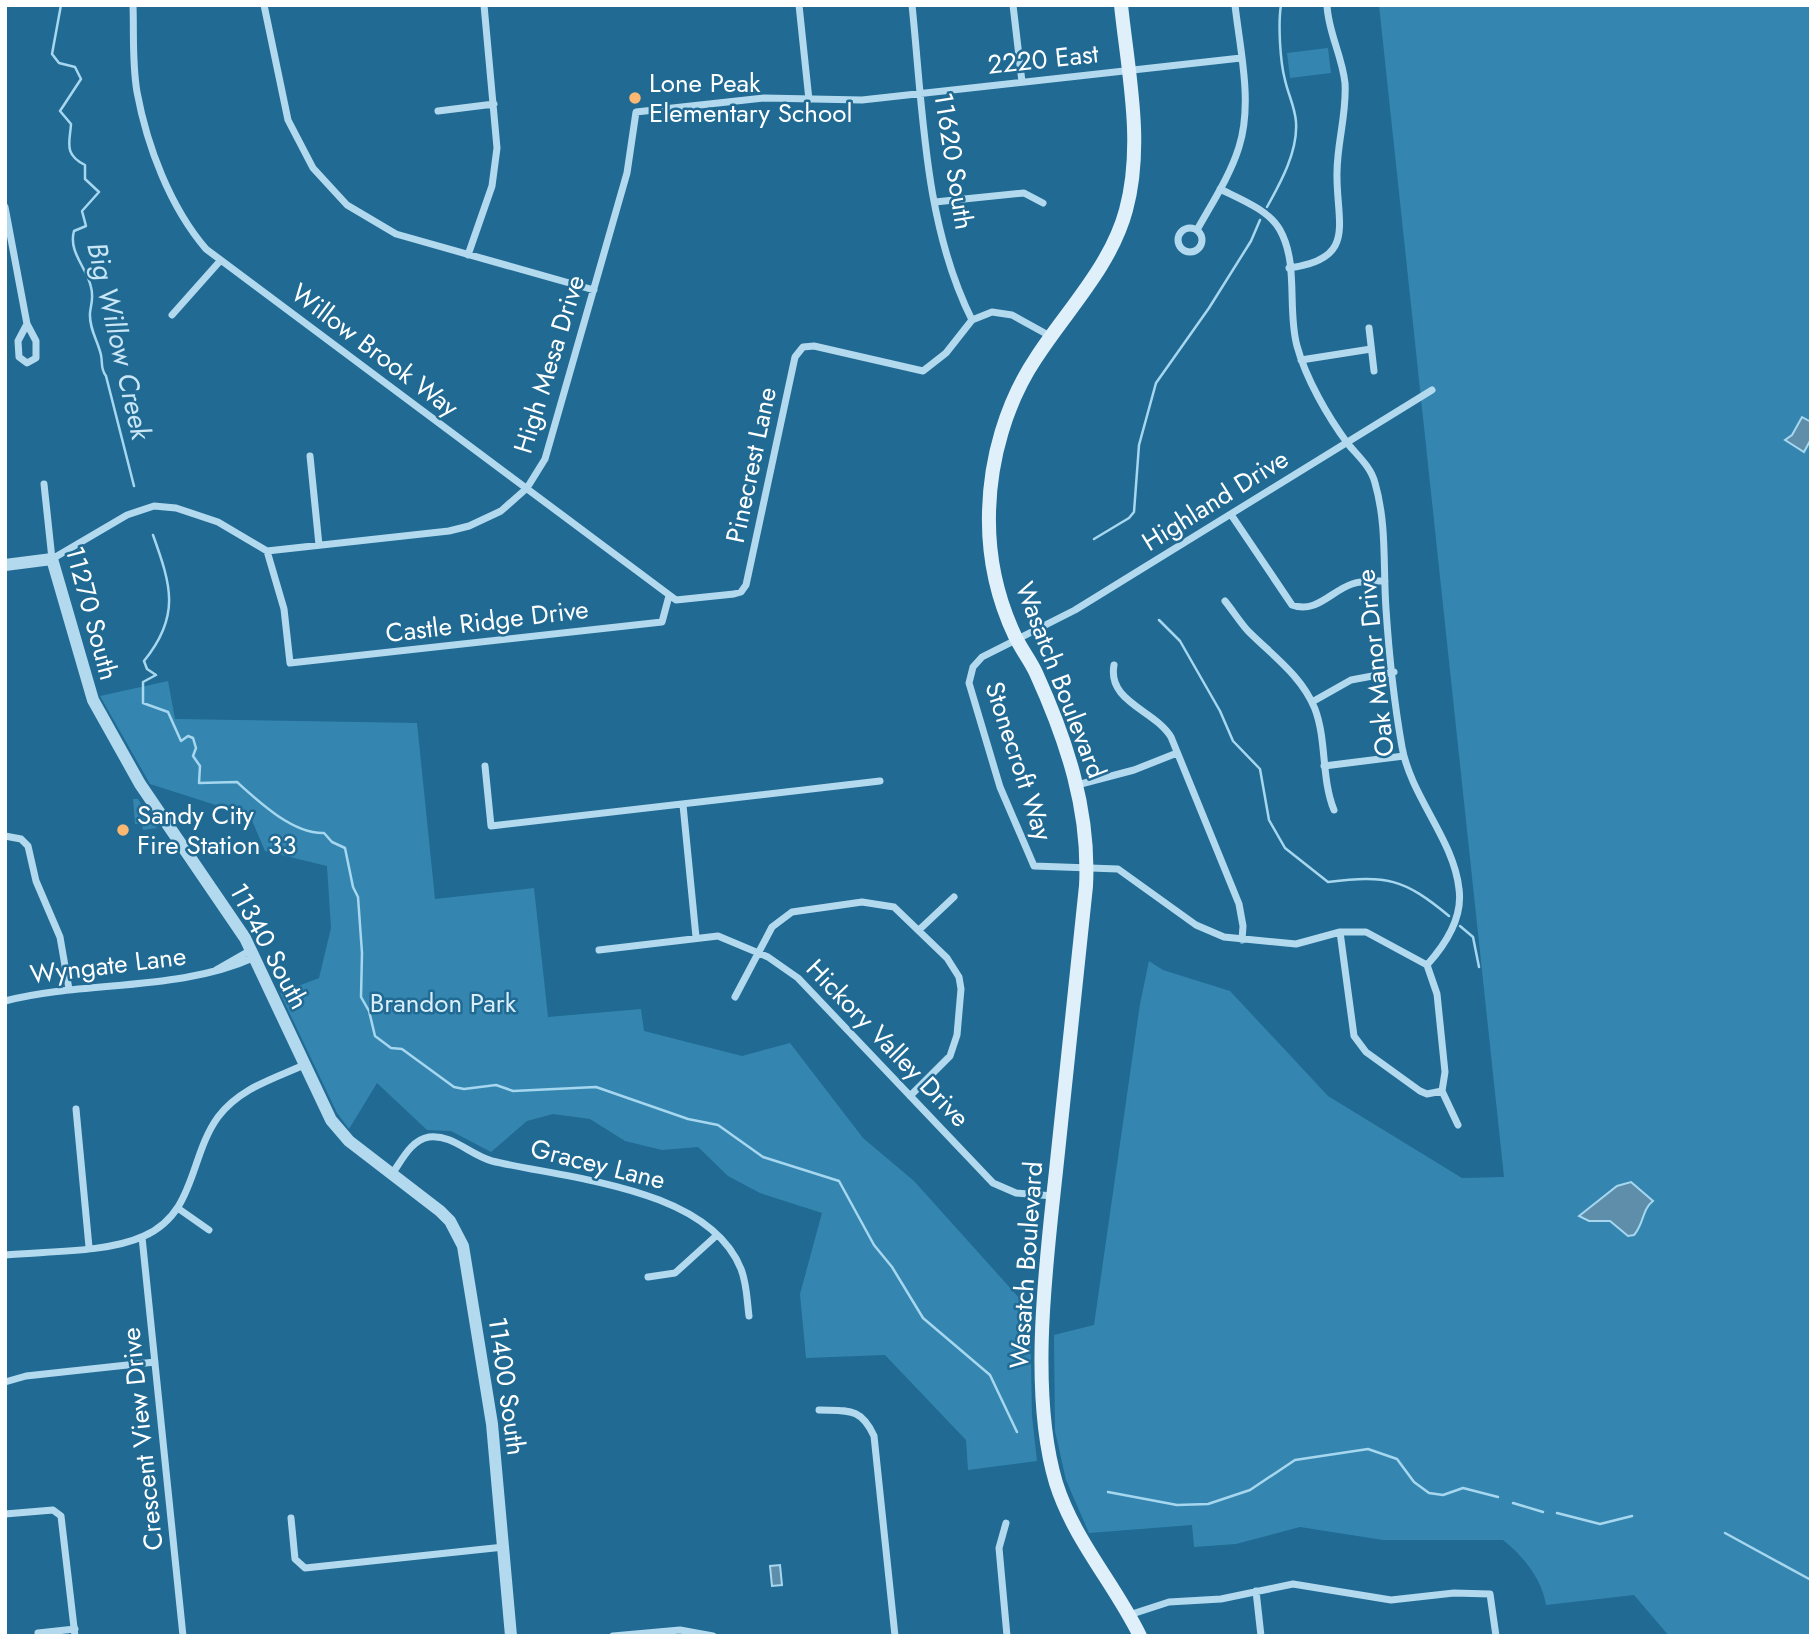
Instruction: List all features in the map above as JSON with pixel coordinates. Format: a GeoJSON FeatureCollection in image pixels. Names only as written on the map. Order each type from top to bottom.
{"type":"FeatureCollection","features":[{"type":"Feature","properties":{"kind":"main road","name":"Wasatch Boulevard"},"geometry":{"type":"LineString","coordinates":[[1121,5],[1135,148],[1126,211],[1108,254],[1051,336],[1017,393],[999,442],[989,512],[992,556],[1000,597],[1017,640],[1045,695],[1077,785],[1084,824],[1087,868],[1044,1303],[1044,1413],[1048,1450],[1057,1485],[1074,1527],[1140,1636]]}},
{"type":"Feature","properties":{"kind":"street","name":"Willow Brook Way"},"geometry":{"type":"LineString","coordinates":[[133,5],[137,90],[150,138],[183,217],[193,234],[220,261],[669,596]]}},
{"type":"Feature","properties":{"kind":"street"},"geometry":{"type":"LineString","coordinates":[[264,5],[288,120],[313,168],[348,205],[382,228],[593,290]]}},
{"type":"Feature","properties":{"kind":"street"},"geometry":{"type":"LineString","coordinates":[[468,255],[495,167],[494,104],[484,5]]}},
{"type":"Feature","properties":{"kind":"street"},"geometry":{"type":"LineString","coordinates":[[799,5],[809,100]]}},
{"type":"Feature","properties":{"kind":"street","name":"11620 South"},"geometry":{"type":"LineString","coordinates":[[912,5],[935,202],[965,306],[972,320]]}},
{"type":"Feature","properties":{"kind":"street"},"geometry":{"type":"LineString","coordinates":[[1013,5],[1022,82]]}},
{"type":"Feature","properties":{"kind":"street"},"geometry":{"type":"LineString","coordinates":[[1197,230],[1235,158],[1243,130],[1241,58],[1235,5]]}},
{"type":"Feature","properties":{"kind":"street"},"geometry":{"type":"LineString","coordinates":[[1289,268],[1316,262],[1326,256],[1336,247],[1341,234],[1337,169],[1345,114],[1345,85],[1342,61],[1328,21],[1327,5]]}},
{"type":"Feature","properties":{"kind":"street","name":"2220 East"},"geometry":{"type":"LineString","coordinates":[[921,93],[1241,58]]}},
{"type":"Feature","properties":{"kind":"street","name":"High Mesa Drive"},"geometry":{"type":"LineString","coordinates":[[267,551],[469,526],[501,512],[527,488],[545,459],[627,173],[636,112],[750,99],[853,100],[921,93]]}},
{"type":"Feature","properties":{"kind":"street"},"geometry":{"type":"LineString","coordinates":[[438,111],[494,104]]}},
{"type":"Feature","properties":{"kind":"street","name":"Oak Manor Drive"},"geometry":{"type":"LineString","coordinates":[[1220,189],[1275,222],[1285,243],[1296,343],[1301,360],[1347,442],[1374,479],[1384,530],[1385,581],[1404,756],[1413,782],[1450,857],[1460,888],[1460,904],[1452,927],[1442,948],[1427,964]]}},
{"type":"Feature","properties":{"kind":"street"},"geometry":{"type":"LineString","coordinates":[[935,202],[1024,193],[1043,203]]}},
{"type":"Feature","properties":{"kind":"street"},"geometry":{"type":"LineString","coordinates":[[5,207],[27,324],[37,348],[36,358],[27,363],[19,357],[17,349],[27,324]]}},
{"type":"Feature","properties":{"kind":"street"},"geometry":{"type":"LineString","coordinates":[[172,315],[220,261]]}},
{"type":"Feature","properties":{"kind":"street"},"geometry":{"type":"LineString","coordinates":[[972,320],[992,312],[1002,312],[1051,336]]}},
{"type":"Feature","properties":{"kind":"street","name":"Pinecrest Lane"},"geometry":{"type":"LineString","coordinates":[[669,596],[685,601],[741,592],[752,562],[795,357],[803,347],[814,346],[923,371],[946,353],[972,320]]}},
{"type":"Feature","properties":{"kind":"street"},"geometry":{"type":"LineString","coordinates":[[1369,328],[1374,371]]}},
{"type":"Feature","properties":{"kind":"street"},"geometry":{"type":"LineString","coordinates":[[1301,360],[1371,349]]}},
{"type":"Feature","properties":{"kind":"street","name":"Highland Drive"},"geometry":{"type":"LineString","coordinates":[[1017,640],[1075,610],[1232,516],[1432,390]]}},
{"type":"Feature","properties":{"kind":"street"},"geometry":{"type":"LineString","coordinates":[[310,456],[319,545]]}},
{"type":"Feature","properties":{"kind":"street","name":"11270 South"},"geometry":{"type":"LineString","coordinates":[[44,484],[52,559],[88,687],[119,748]]}},
{"type":"Feature","properties":{"kind":"street"},"geometry":{"type":"LineString","coordinates":[[5,565],[52,559],[127,515],[154,506],[176,508],[218,522],[267,551]]}},
{"type":"Feature","properties":{"kind":"street"},"geometry":{"type":"LineString","coordinates":[[1232,516],[1292,606],[1313,606],[1353,583],[1385,581]]}},
{"type":"Feature","properties":{"kind":"street","name":"Castle Ridge Drive"},"geometry":{"type":"LineString","coordinates":[[267,551],[285,609],[290,663],[662,622],[669,596]]}},
{"type":"Feature","properties":{"kind":"street"},"geometry":{"type":"LineString","coordinates":[[1225,601],[1248,631],[1280,659],[1312,702],[1318,721],[1325,782],[1334,810]]}},
{"type":"Feature","properties":{"kind":"street","name":"Stonecroft Way"},"geometry":{"type":"LineString","coordinates":[[1017,640],[976,662],[970,677],[971,693],[1000,787],[1023,834],[1030,861],[1040,868],[1087,868]]}},
{"type":"Feature","properties":{"kind":"street"},"geometry":{"type":"LineString","coordinates":[[1114,665],[1113,683],[1118,691],[1165,727],[1238,904],[1244,926],[1242,940]]}},
{"type":"Feature","properties":{"kind":"street"},"geometry":{"type":"LineString","coordinates":[[1312,702],[1351,680],[1394,672]]}},
{"type":"Feature","properties":{"kind":"street","name":"11340 South"},"geometry":{"type":"LineString","coordinates":[[119,748],[152,802],[231,915],[253,953],[304,1065],[340,1131],[392,1174]]}},
{"type":"Feature","properties":{"kind":"street"},"geometry":{"type":"LineString","coordinates":[[1077,785],[1134,770],[1177,753]]}},
{"type":"Feature","properties":{"kind":"street"},"geometry":{"type":"LineString","coordinates":[[1324,766],[1404,756]]}},
{"type":"Feature","properties":{"kind":"street"},"geometry":{"type":"LineString","coordinates":[[485,766],[491,826],[880,781]]}},
{"type":"Feature","properties":{"kind":"street"},"geometry":{"type":"LineString","coordinates":[[683,804],[696,937]]}},
{"type":"Feature","properties":{"kind":"street"},"geometry":{"type":"LineString","coordinates":[[5,836],[21,839],[29,846],[36,881],[60,937],[69,989]]}},
{"type":"Feature","properties":{"kind":"street"},"geometry":{"type":"LineString","coordinates":[[1087,868],[1124,872],[1196,925],[1242,940],[1296,944],[1357,930],[1372,933],[1427,964],[1437,994],[1445,1072],[1441,1091],[1458,1125]]}},
{"type":"Feature","properties":{"kind":"street"},"geometry":{"type":"LineString","coordinates":[[920,929],[954,897]]}},
{"type":"Feature","properties":{"kind":"street"},"geometry":{"type":"LineString","coordinates":[[735,997],[758,951],[781,918],[805,908],[862,902],[884,903],[904,913],[954,967],[959,977],[961,1000],[957,1035],[950,1056],[910,1096]]}},
{"type":"Feature","properties":{"kind":"street"},"geometry":{"type":"LineString","coordinates":[[1340,932],[1351,1027],[1358,1044],[1420,1091],[1427,1094],[1441,1091]]}},
{"type":"Feature","properties":{"kind":"street","name":"Hickory Valley Drive"},"geometry":{"type":"LineString","coordinates":[[599,950],[696,937],[729,939],[758,951],[798,978],[993,1183],[1016,1193],[1053,1196]]}},
{"type":"Feature","properties":{"kind":"street","name":"Wyngate Lane"},"geometry":{"type":"LineString","coordinates":[[5,1001],[69,989],[192,976],[229,969],[253,953]]}},
{"type":"Feature","properties":{"kind":"street"},"geometry":{"type":"LineString","coordinates":[[5,1255],[89,1247],[142,1237],[156,1230],[179,1209],[188,1194],[207,1136],[219,1117],[250,1088],[304,1065]]}},
{"type":"Feature","properties":{"kind":"street"},"geometry":{"type":"LineString","coordinates":[[76,1109],[89,1247]]}},
{"type":"Feature","properties":{"kind":"street","name":"Gracey Lane"},"geometry":{"type":"LineString","coordinates":[[392,1174],[414,1144],[422,1139],[442,1137],[484,1158],[667,1202],[699,1219],[717,1235],[741,1270],[750,1316]]}},
{"type":"Feature","properties":{"kind":"street","name":"11400 South"},"geometry":{"type":"LineString","coordinates":[[392,1174],[450,1221],[463,1246],[492,1424],[511,1636]]}},
{"type":"Feature","properties":{"kind":"street"},"geometry":{"type":"LineString","coordinates":[[179,1209],[209,1230]]}},
{"type":"Feature","properties":{"kind":"street"},"geometry":{"type":"LineString","coordinates":[[648,1277],[675,1273],[717,1235]]}},
{"type":"Feature","properties":{"kind":"street","name":"Crescent View Drive"},"geometry":{"type":"LineString","coordinates":[[142,1237],[183,1636]]}},
{"type":"Feature","properties":{"kind":"street"},"geometry":{"type":"LineString","coordinates":[[5,1382],[26,1376],[155,1362]]}},
{"type":"Feature","properties":{"kind":"street"},"geometry":{"type":"LineString","coordinates":[[819,1410],[855,1412],[867,1421],[874,1436],[895,1636]]}},
{"type":"Feature","properties":{"kind":"street"},"geometry":{"type":"LineString","coordinates":[[5,1514],[52,1510],[61,1516],[75,1632],[37,1633]]}},
{"type":"Feature","properties":{"kind":"street"},"geometry":{"type":"LineString","coordinates":[[291,1518],[295,1559],[306,1568],[505,1546]]}},
{"type":"Feature","properties":{"kind":"street"},"geometry":{"type":"LineString","coordinates":[[1006,1523],[999,1548],[1007,1636]]}},
{"type":"Feature","properties":{"kind":"street"},"geometry":{"type":"LineString","coordinates":[[1129,1615],[1159,1604],[1222,1599],[1293,1584],[1391,1600],[1454,1593],[1490,1594],[1496,1636]]}},
{"type":"Feature","properties":{"kind":"street"},"geometry":{"type":"LineString","coordinates":[[1256,1591],[1261,1636]]}},
{"type":"Feature","properties":{"kind":"street"},"geometry":{"type":"LineString","coordinates":[[613,1636],[680,1630],[713,1636]]}},
{"type":"Feature","properties":{"kind":"green space"},"geometry":{"type":"Polygon","coordinates":[[[1379,5],[1811,5],[1811,1636],[1669,1636],[1634,1595],[1546,1605],[1531,1569],[1503,1540],[1383,1540],[1300,1527],[1236,1544],[1194,1547],[1192,1525],[1089,1533],[1066,1480],[1055,1431],[1054,1335],[1094,1325],[1140,1004],[1149,961],[1163,970],[1230,991],[1328,1096],[1462,1178],[1504,1177],[1379,5]]]}},
{"type":"Feature","properties":{"kind":"green space"},"geometry":{"type":"Polygon","coordinates":[[[1328,48],[1331,73],[1290,78],[1287,53],[1328,48]]]}},
{"type":"Feature","properties":{"kind":"green space","name":"Brandon Park"},"geometry":{"type":"Polygon","coordinates":[[[168,681],[175,719],[417,723],[435,899],[534,888],[548,1017],[641,1009],[644,1031],[742,1056],[790,1043],[863,1138],[914,1181],[1030,1310],[1032,1416],[1037,1461],[968,1470],[966,1440],[885,1355],[806,1358],[800,1294],[822,1213],[760,1193],[728,1176],[698,1147],[662,1150],[625,1141],[590,1119],[553,1114],[527,1121],[491,1152],[451,1131],[427,1130],[377,1083],[349,1129],[337,1113],[280,993],[319,978],[331,928],[327,866],[265,851],[250,816],[150,784],[100,696],[168,681]]]}},
{"type":"Feature","properties":{"kind":"green space"},"geometry":{"type":"Polygon","coordinates":[[[133,799],[138,799],[157,828],[143,830],[142,824],[135,824],[133,799]]]}},
{"type":"Feature","properties":{"kind":"shaded area"},"geometry":{"type":"Polygon","coordinates":[[[1802,417],[1811,422],[1811,439],[1804,452],[1785,440],[1792,435],[1802,417]]]}},
{"type":"Feature","properties":{"kind":"shaded area"},"geometry":{"type":"Polygon","coordinates":[[[1631,1182],[1653,1201],[1634,1235],[1628,1236],[1610,1221],[1589,1221],[1579,1216],[1617,1186],[1631,1182]]]}},
{"type":"Feature","properties":{"kind":"shaded area"},"geometry":{"type":"Polygon","coordinates":[[[780,1565],[782,1585],[772,1586],[770,1566],[780,1565]]]}},
{"type":"Feature","properties":{"kind":"waterway","name":"Big Willow Creek"},"geometry":{"type":"LineString","coordinates":[[61,5],[52,54],[59,63],[75,67],[81,79],[60,111],[71,124],[71,152],[85,165],[85,179],[99,192],[82,211],[86,226],[74,231],[74,246],[91,287],[91,324],[134,486]]}},
{"type":"Feature","properties":{"kind":"waterway"},"geometry":{"type":"LineString","coordinates":[[1267,207],[1288,166],[1296,133],[1295,116],[1282,63],[1281,5]]}},
{"type":"Feature","properties":{"kind":"waterway"},"geometry":{"type":"LineString","coordinates":[[1094,539],[1129,518],[1134,512],[1139,445],[1156,383],[1209,308],[1251,241],[1260,220]]}},
{"type":"Feature","properties":{"kind":"waterway","name":"Big Willow Creek"},"geometry":{"type":"LineString","coordinates":[[153,535],[168,585],[169,600],[164,629],[144,661],[147,669],[156,675],[143,682],[143,703],[168,712],[181,741],[188,736],[193,738],[196,748],[193,756],[200,766],[199,783],[237,782],[289,823],[312,832],[324,833],[332,842],[345,848],[353,887],[358,897],[362,953],[361,997],[369,1011],[375,1036],[391,1048],[402,1049],[454,1087],[464,1089],[496,1085],[513,1091],[596,1087],[688,1119],[718,1125],[763,1157],[839,1181],[874,1245],[892,1267],[923,1318],[990,1375],[1017,1432]]}},
{"type":"Feature","properties":{"kind":"waterway"},"geometry":{"type":"LineString","coordinates":[[1159,620],[1180,641],[1220,711],[1233,741],[1260,769],[1269,820],[1285,848],[1328,882],[1365,879],[1393,882],[1419,894],[1449,916]]}},
{"type":"Feature","properties":{"kind":"waterway"},"geometry":{"type":"LineString","coordinates":[[1460,926],[1473,937],[1479,967]]}},
{"type":"Feature","properties":{"kind":"waterway","name":"Big Willow Creek"},"geometry":{"type":"LineString","coordinates":[[1108,1492],[1177,1505],[1208,1504],[1250,1490],[1295,1460],[1368,1449],[1397,1459],[1414,1482],[1429,1493],[1443,1495],[1463,1488],[1498,1497]]}},
{"type":"Feature","properties":{"kind":"waterway","name":"Big Willow Creek"},"geometry":{"type":"LineString","coordinates":[[1513,1503],[1543,1512]]}},
{"type":"Feature","properties":{"kind":"waterway","name":"Big Willow Creek"},"geometry":{"type":"LineString","coordinates":[[1557,1513],[1600,1524],[1632,1516]]}},
{"type":"Feature","properties":{"kind":"waterway","name":"Big Willow Creek"},"geometry":{"type":"LineString","coordinates":[[1725,1533],[1811,1580]]}},
{"type":"Feature","properties":{"kind":"place","name":"Lone Peak Elementary School"},"geometry":{"type":"Point","coordinates":[635,98]}},
{"type":"Feature","properties":{"kind":"place","name":"Sandy City Fire Station 33"},"geometry":{"type":"Point","coordinates":[123,830]}}]}
